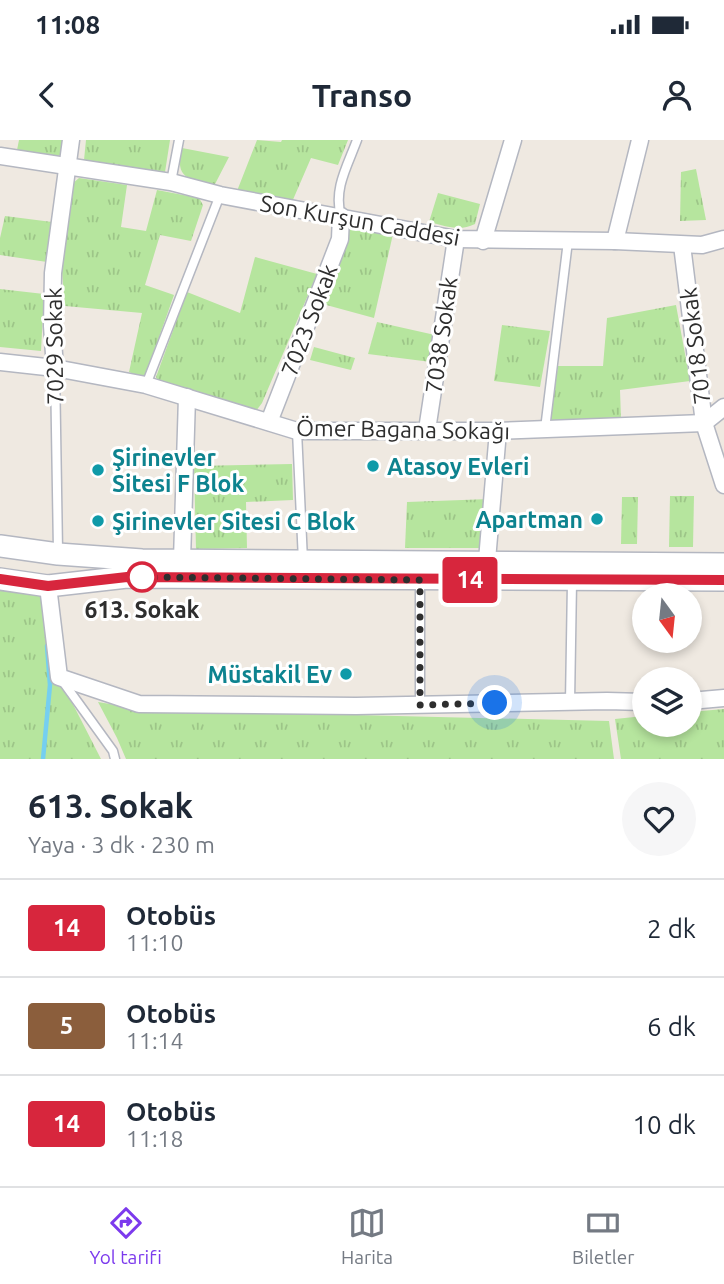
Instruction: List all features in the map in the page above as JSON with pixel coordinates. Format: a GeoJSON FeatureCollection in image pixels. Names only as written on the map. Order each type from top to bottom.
{"type":"FeatureCollection","features":[{"type":"Feature","properties":{"kind":"street","name":"7029 Sokak"},"geometry":{"type":"LineString","coordinates":[[55,368],[52,326],[53,273],[71,140]]}},
{"type":"Feature","properties":{"kind":"street"},"geometry":{"type":"LineString","coordinates":[[483,241],[513,140]]}},
{"type":"Feature","properties":{"kind":"street"},"geometry":{"type":"LineString","coordinates":[[615,241],[640,140]]}},
{"type":"Feature","properties":{"kind":"street","name":"Son Kurşun Caddesi"},"geometry":{"type":"LineString","coordinates":[[0,156],[171,182],[220,195],[456,239],[615,241],[682,245],[702,245],[724,239]]}},
{"type":"Feature","properties":{"kind":"street","name":"7023 Sokak"},"geometry":{"type":"LineString","coordinates":[[269,422],[340,239],[341,216]]}},
{"type":"Feature","properties":{"kind":"street","name":"7038 Sokak"},"geometry":{"type":"LineString","coordinates":[[427,430],[456,239]]}},
{"type":"Feature","properties":{"kind":"street","name":"7018 Sokak"},"geometry":{"type":"LineString","coordinates":[[682,245],[704,422],[724,485]]}},
{"type":"Feature","properties":{"kind":"street","name":"Ömer Bagana Sokağı"},"geometry":{"type":"LineString","coordinates":[[0,362],[55,368],[146,385],[297,431],[544,430],[704,422]]}},
{"type":"Feature","properties":{"kind":"street"},"geometry":{"type":"LineString","coordinates":[[182,560],[187,397]]}},
{"type":"Feature","properties":{"kind":"street"},"geometry":{"type":"LineString","coordinates":[[704,422],[724,407]]}},
{"type":"Feature","properties":{"kind":"street"},"geometry":{"type":"LineString","coordinates":[[486,570],[498,431]]}},
{"type":"Feature","properties":{"kind":"street"},"geometry":{"type":"LineString","coordinates":[[0,546],[58,554],[182,560],[420,580],[486,570],[572,579],[724,580]]}},
{"type":"Feature","properties":{"kind":"street"},"geometry":{"type":"LineString","coordinates":[[0,579],[48,586],[127,577],[303,569],[486,570],[724,564]]}},
{"type":"Feature","properties":{"kind":"street"},"geometry":{"type":"LineString","coordinates":[[48,586],[59,677],[139,704],[420,705],[632,702]]}},
{"type":"Feature","properties":{"kind":"street"},"geometry":{"type":"LineString","coordinates":[[702,700],[724,698]]}},
{"type":"Feature","properties":{"kind":"lane"},"geometry":{"type":"LineString","coordinates":[[171,182],[179,140]]}},
{"type":"Feature","properties":{"kind":"lane"},"geometry":{"type":"LineString","coordinates":[[341,216],[338,188],[357,140]]}},
{"type":"Feature","properties":{"kind":"lane"},"geometry":{"type":"LineString","coordinates":[[146,385],[220,195]]}},
{"type":"Feature","properties":{"kind":"lane"},"geometry":{"type":"LineString","coordinates":[[544,430],[568,241]]}},
{"type":"Feature","properties":{"kind":"lane","name":"7029 Sokak"},"geometry":{"type":"LineString","coordinates":[[55,368],[58,554]]}},
{"type":"Feature","properties":{"kind":"lane"},"geometry":{"type":"LineString","coordinates":[[297,431],[303,569]]}},
{"type":"Feature","properties":{"kind":"lane"},"geometry":{"type":"LineString","coordinates":[[570,702],[572,579]]}},
{"type":"Feature","properties":{"kind":"lane"},"geometry":{"type":"LineString","coordinates":[[420,580],[420,705]]}},
{"type":"Feature","properties":{"kind":"lane"},"geometry":{"type":"LineString","coordinates":[[59,677],[113,751],[116,759]]}},
{"type":"Feature","properties":{"kind":"green space"},"geometry":{"type":"Polygon","coordinates":[[[19,140],[65,140],[64,153],[54,158],[17,150],[19,140]]]}},
{"type":"Feature","properties":{"kind":"green space"},"geometry":{"type":"Polygon","coordinates":[[[86,140],[170,140],[165,172],[84,160],[86,140]]]}},
{"type":"Feature","properties":{"kind":"green space"},"geometry":{"type":"Polygon","coordinates":[[[257,140],[348,140],[338,165],[311,158],[292,202],[237,191],[257,140]]]}},
{"type":"Feature","properties":{"kind":"green space"},"geometry":{"type":"Polygon","coordinates":[[[182,148],[229,157],[214,186],[191,179],[182,172],[182,148]]]}},
{"type":"Feature","properties":{"kind":"green space"},"geometry":{"type":"Polygon","coordinates":[[[696,169],[706,220],[680,221],[681,172],[696,169]]]}},
{"type":"Feature","properties":{"kind":"green space"},"geometry":{"type":"Polygon","coordinates":[[[79,178],[127,185],[121,227],[146,231],[157,190],[199,198],[203,205],[191,241],[160,235],[145,285],[174,295],[143,378],[129,372],[142,313],[65,306],[62,272],[72,184],[79,178]]]}},
{"type":"Feature","properties":{"kind":"green space"},"geometry":{"type":"Polygon","coordinates":[[[438,193],[480,204],[475,224],[458,228],[429,222],[438,193]]]}},
{"type":"Feature","properties":{"kind":"green space"},"geometry":{"type":"Polygon","coordinates":[[[5,216],[52,222],[47,262],[0,255],[0,238],[5,216]]]}},
{"type":"Feature","properties":{"kind":"green space"},"geometry":{"type":"Polygon","coordinates":[[[348,226],[393,234],[374,318],[319,303],[348,226]]]}},
{"type":"Feature","properties":{"kind":"green space"},"geometry":{"type":"Polygon","coordinates":[[[255,257],[317,274],[262,403],[256,411],[159,383],[156,377],[187,292],[240,313],[255,257]]]}},
{"type":"Feature","properties":{"kind":"green space"},"geometry":{"type":"Polygon","coordinates":[[[0,289],[44,294],[41,351],[0,347],[0,289]]]}},
{"type":"Feature","properties":{"kind":"green space"},"geometry":{"type":"Polygon","coordinates":[[[676,305],[690,381],[620,390],[621,419],[558,423],[550,419],[558,366],[603,366],[607,318],[676,305]]]}},
{"type":"Feature","properties":{"kind":"green space"},"geometry":{"type":"Polygon","coordinates":[[[377,322],[435,335],[431,362],[368,354],[377,322]]]}},
{"type":"Feature","properties":{"kind":"green space"},"geometry":{"type":"Polygon","coordinates":[[[502,325],[550,331],[540,387],[494,381],[502,325]]]}},
{"type":"Feature","properties":{"kind":"green space"},"geometry":{"type":"Polygon","coordinates":[[[314,347],[355,358],[351,370],[310,360],[314,347]]]}},
{"type":"Feature","properties":{"kind":"green space"},"geometry":{"type":"Polygon","coordinates":[[[292,464],[293,500],[246,502],[247,548],[196,549],[194,466],[292,464]]]}},
{"type":"Feature","properties":{"kind":"green space"},"geometry":{"type":"Polygon","coordinates":[[[670,496],[694,496],[693,547],[669,547],[670,496]]]}},
{"type":"Feature","properties":{"kind":"green space"},"geometry":{"type":"Polygon","coordinates":[[[622,497],[638,497],[637,544],[621,544],[622,497]]]}},
{"type":"Feature","properties":{"kind":"green space"},"geometry":{"type":"Polygon","coordinates":[[[490,499],[484,548],[405,548],[407,502],[490,499]]]}},
{"type":"Feature","properties":{"kind":"green space"},"geometry":{"type":"Polygon","coordinates":[[[0,579],[48,586],[59,677],[101,759],[0,759],[0,579]]]}},
{"type":"Feature","properties":{"kind":"green space"},"geometry":{"type":"Polygon","coordinates":[[[98,702],[146,710],[609,721],[614,759],[126,759],[98,702]]]}},
{"type":"Feature","properties":{"kind":"green space"},"geometry":{"type":"Polygon","coordinates":[[[724,709],[724,759],[621,759],[615,719],[632,717],[632,737],[702,737],[702,711],[724,709]]]}},
{"type":"Feature","properties":{"kind":"waterway"},"geometry":{"type":"LineString","coordinates":[[43,759],[50,685],[47,646]]}},
{"type":"Feature","properties":{"kind":"bus line","name":"14"},"geometry":{"type":"LineString","coordinates":[[0,579],[48,586],[127,577],[724,580]]}},
{"type":"Feature","properties":{"kind":"place","name":"Atasoy Evleri"},"geometry":{"type":"Point","coordinates":[373,466]}},
{"type":"Feature","properties":{"kind":"place","name":"Şirinevler Sitesi F Blok"},"geometry":{"type":"Point","coordinates":[98,470]}},
{"type":"Feature","properties":{"kind":"place","name":"Apartman"},"geometry":{"type":"Point","coordinates":[597,519]}},
{"type":"Feature","properties":{"kind":"place","name":"Şirinevler Sitesi C Blok"},"geometry":{"type":"Point","coordinates":[98,521]}},
{"type":"Feature","properties":{"kind":"place","name":"613. Sokak"},"geometry":{"type":"Point","coordinates":[142,577]}},
{"type":"Feature","properties":{"kind":"place","name":"Müstakil Ev"},"geometry":{"type":"Point","coordinates":[346,674]}},
{"type":"Feature","properties":{"kind":"route"},"geometry":{"type":"LineString","coordinates":[[142,577],[420,580],[420,705],[495,703]]}}]}
